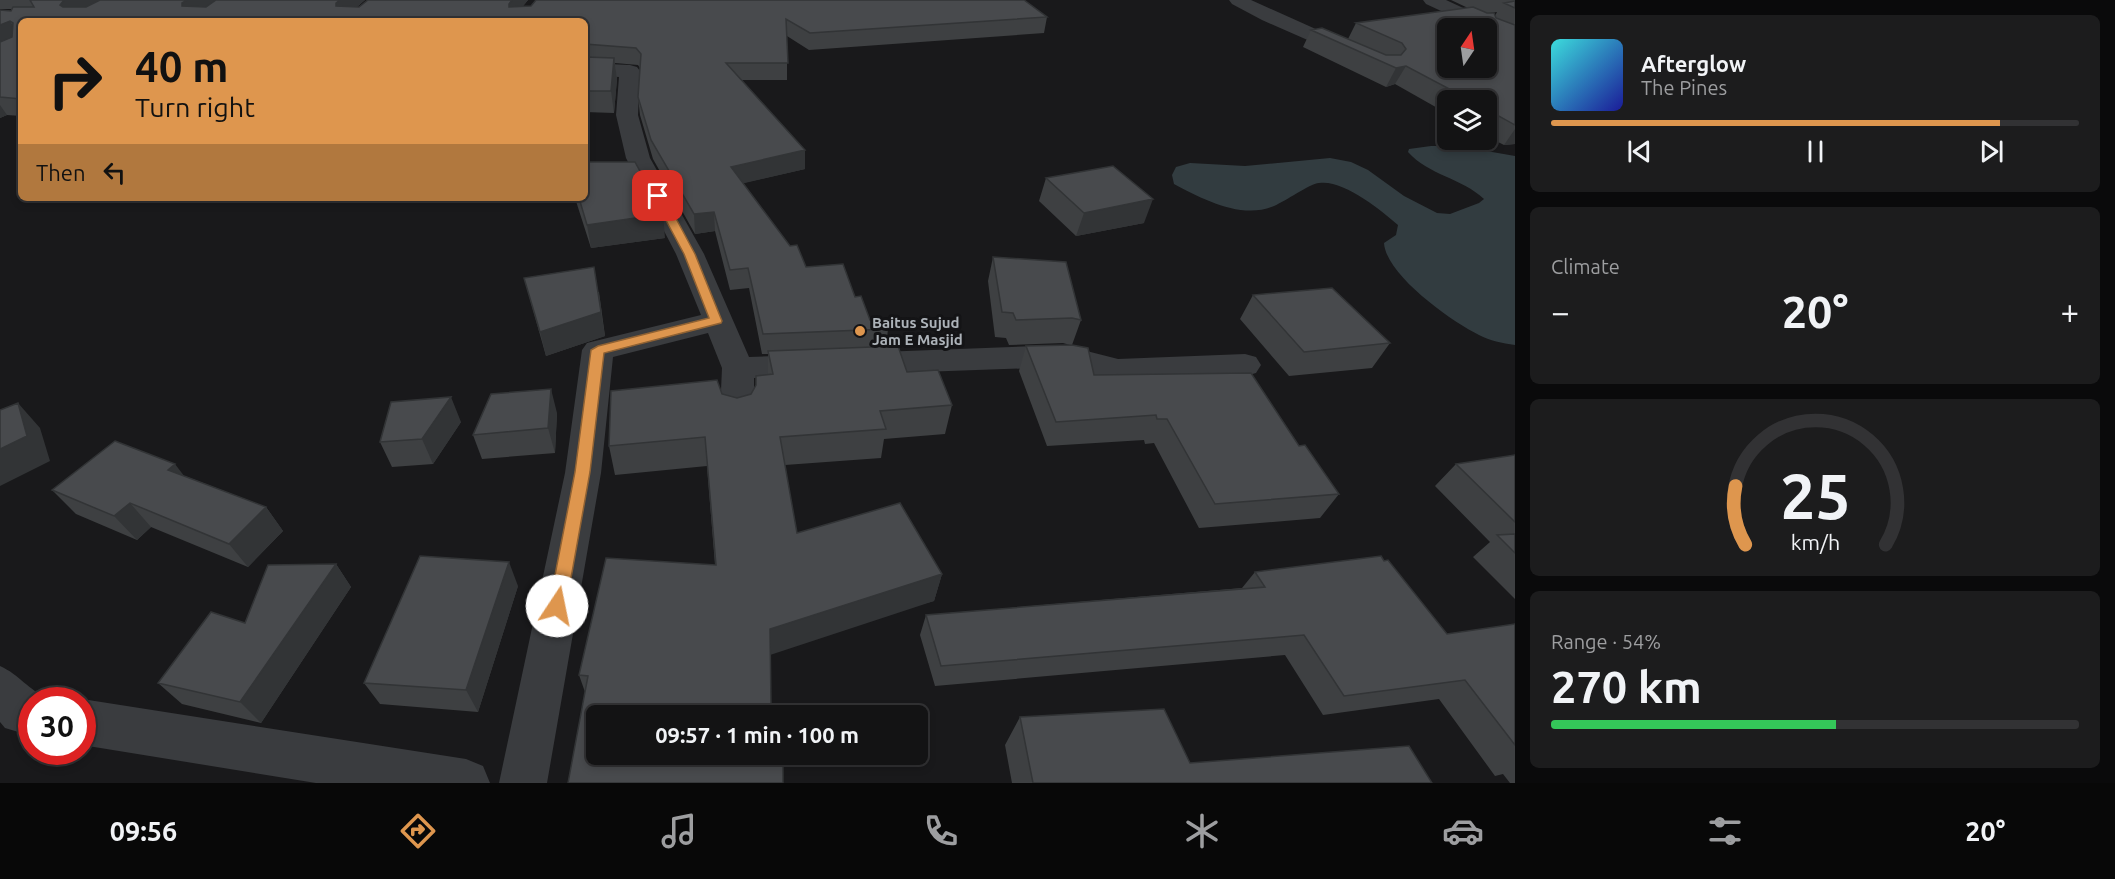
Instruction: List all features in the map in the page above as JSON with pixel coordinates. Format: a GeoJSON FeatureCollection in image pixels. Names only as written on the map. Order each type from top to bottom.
{"type":"FeatureCollection","features":[{"type":"Feature","properties":{"kind":"street"},"geometry":{"type":"LineString","coordinates":[[1238,0],[1268,16],[1363,58]]}},
{"type":"Feature","properties":{"kind":"street"},"geometry":{"type":"LineString","coordinates":[[1432,0],[1515,39]]}},
{"type":"Feature","properties":{"kind":"street"},"geometry":{"type":"LineString","coordinates":[[588,69],[630,71],[627,115],[638,158],[690,254],[716,321],[738,368],[737,413]]}},
{"type":"Feature","properties":{"kind":"street"},"geometry":{"type":"LineString","coordinates":[[523,783],[583,472],[598,350],[716,321]]}},
{"type":"Feature","properties":{"kind":"street"},"geometry":{"type":"LineString","coordinates":[[738,368],[1063,357],[1118,370],[1245,365]]}},
{"type":"Feature","properties":{"kind":"street"},"geometry":{"type":"LineString","coordinates":[[0,688],[18,709]]}},
{"type":"Feature","properties":{"kind":"street"},"geometry":{"type":"LineString","coordinates":[[96,724],[466,783]]}},
{"type":"Feature","properties":{"kind":"shaded area"},"geometry":{"type":"Polygon","coordinates":[[[1437,146],[1437,150],[1481,150],[1515,156],[1515,345],[1487,339],[1453,319],[1422,296],[1396,269],[1388,256],[1384,243],[1396,235],[1398,225],[1372,204],[1350,191],[1329,183],[1319,183],[1309,186],[1274,206],[1249,211],[1223,206],[1197,196],[1174,184],[1172,175],[1176,167],[1190,163],[1245,166],[1330,158],[1351,162],[1368,170],[1404,196],[1437,213],[1450,214],[1484,199],[1466,186],[1416,160],[1408,152],[1409,149],[1437,146]]]}},
{"type":"Feature","properties":{"kind":"building"},"geometry":{"type":"Polygon","coordinates":[[[30,0],[64,0],[60,5],[63,7],[86,7],[100,0],[187,0],[182,3],[182,6],[206,7],[216,0],[340,0],[336,6],[359,7],[368,0],[512,0],[509,7],[531,6],[536,0],[1024,0],[1047,17],[810,33],[786,19],[788,63],[726,63],[805,150],[731,167],[790,246],[797,245],[806,267],[843,264],[855,297],[861,296],[870,320],[885,319],[888,329],[763,334],[748,268],[730,270],[714,212],[694,214],[651,140],[638,97],[641,54],[636,48],[588,44],[588,18],[18,18],[18,99],[0,97],[0,42],[12,37],[13,23],[10,21],[0,25],[0,10],[11,11],[13,7],[34,7],[30,0]]]}},
{"type":"Feature","properties":{"kind":"building"},"geometry":{"type":"Polygon","coordinates":[[[1515,1],[1515,8],[1504,3],[1515,1]]]}},
{"type":"Feature","properties":{"kind":"building"},"geometry":{"type":"Polygon","coordinates":[[[1473,7],[1487,13],[1494,13],[1496,18],[1437,18],[1437,78],[1497,78],[1497,18],[1515,25],[1515,125],[1497,115],[1497,90],[1451,90],[1406,66],[1396,68],[1311,30],[1322,28],[1386,55],[1401,55],[1406,49],[1402,43],[1356,23],[1473,7]]]}},
{"type":"Feature","properties":{"kind":"building"},"geometry":{"type":"Polygon","coordinates":[[[588,57],[614,58],[611,91],[588,91],[588,57]]]}},
{"type":"Feature","properties":{"kind":"building"},"geometry":{"type":"Polygon","coordinates":[[[588,162],[635,162],[663,214],[587,225],[580,201],[588,201],[588,162]]]}},
{"type":"Feature","properties":{"kind":"building"},"geometry":{"type":"Polygon","coordinates":[[[1113,166],[1153,199],[1084,213],[1046,178],[1113,166]]]}},
{"type":"Feature","properties":{"kind":"building"},"geometry":{"type":"Polygon","coordinates":[[[993,257],[1066,262],[1081,320],[1072,318],[1016,320],[1013,313],[1002,312],[993,257]]]}},
{"type":"Feature","properties":{"kind":"building"},"geometry":{"type":"Polygon","coordinates":[[[594,267],[601,312],[540,332],[524,278],[594,267]]]}},
{"type":"Feature","properties":{"kind":"building"},"geometry":{"type":"Polygon","coordinates":[[[1332,288],[1390,343],[1304,352],[1253,295],[1332,288]]]}},
{"type":"Feature","properties":{"kind":"building"},"geometry":{"type":"Polygon","coordinates":[[[1072,345],[1088,348],[1094,375],[1251,373],[1299,446],[1305,445],[1339,494],[1215,504],[1167,419],[1157,419],[1156,415],[1056,422],[1026,346],[1072,345]]]}},
{"type":"Feature","properties":{"kind":"building"},"geometry":{"type":"Polygon","coordinates":[[[898,346],[907,372],[938,370],[952,405],[880,411],[886,429],[780,437],[797,533],[900,503],[942,574],[770,629],[771,705],[586,705],[586,765],[783,765],[783,783],[568,783],[588,676],[579,675],[606,558],[716,565],[705,437],[609,446],[611,391],[717,380],[722,394],[737,398],[751,394],[756,385],[756,376],[773,374],[768,351],[898,346]]]}},
{"type":"Feature","properties":{"kind":"building"},"geometry":{"type":"Polygon","coordinates":[[[551,389],[548,428],[473,435],[491,394],[551,389]]]}},
{"type":"Feature","properties":{"kind":"building"},"geometry":{"type":"Polygon","coordinates":[[[451,397],[422,439],[380,442],[391,402],[451,397]]]}},
{"type":"Feature","properties":{"kind":"building"},"geometry":{"type":"Polygon","coordinates":[[[18,403],[27,436],[0,449],[0,410],[18,403]]]}},
{"type":"Feature","properties":{"kind":"building"},"geometry":{"type":"Polygon","coordinates":[[[115,441],[175,464],[168,470],[266,507],[229,544],[130,503],[114,516],[52,490],[115,441]]]}},
{"type":"Feature","properties":{"kind":"building"},"geometry":{"type":"Polygon","coordinates":[[[1515,455],[1515,522],[1456,464],[1515,455]]]}},
{"type":"Feature","properties":{"kind":"building"},"geometry":{"type":"Polygon","coordinates":[[[1515,534],[1515,553],[1497,535],[1515,534]]]}},
{"type":"Feature","properties":{"kind":"building"},"geometry":{"type":"Polygon","coordinates":[[[420,556],[509,562],[466,690],[364,683],[420,556]]]}},
{"type":"Feature","properties":{"kind":"building"},"geometry":{"type":"Polygon","coordinates":[[[1381,556],[1384,561],[1388,560],[1447,634],[1515,624],[1515,745],[1465,680],[1344,696],[1304,635],[941,666],[926,615],[1265,587],[1255,572],[1381,556]]]}},
{"type":"Feature","properties":{"kind":"building"},"geometry":{"type":"Polygon","coordinates":[[[336,564],[240,702],[158,683],[211,612],[245,623],[268,565],[336,564]]]}},
{"type":"Feature","properties":{"kind":"building"},"geometry":{"type":"Polygon","coordinates":[[[1164,709],[1190,763],[1409,746],[1432,783],[1033,783],[1020,717],[1164,709]]]}},
{"type":"Feature","properties":{"kind":"place","name":"Baitus Sujud Jam E Masjid"},"geometry":{"type":"Point","coordinates":[860,331]}},
{"type":"Feature","properties":{"kind":"route"},"geometry":{"type":"LineString","coordinates":[[557,606],[583,472],[598,350],[716,321],[690,254],[658,196]]}}]}
